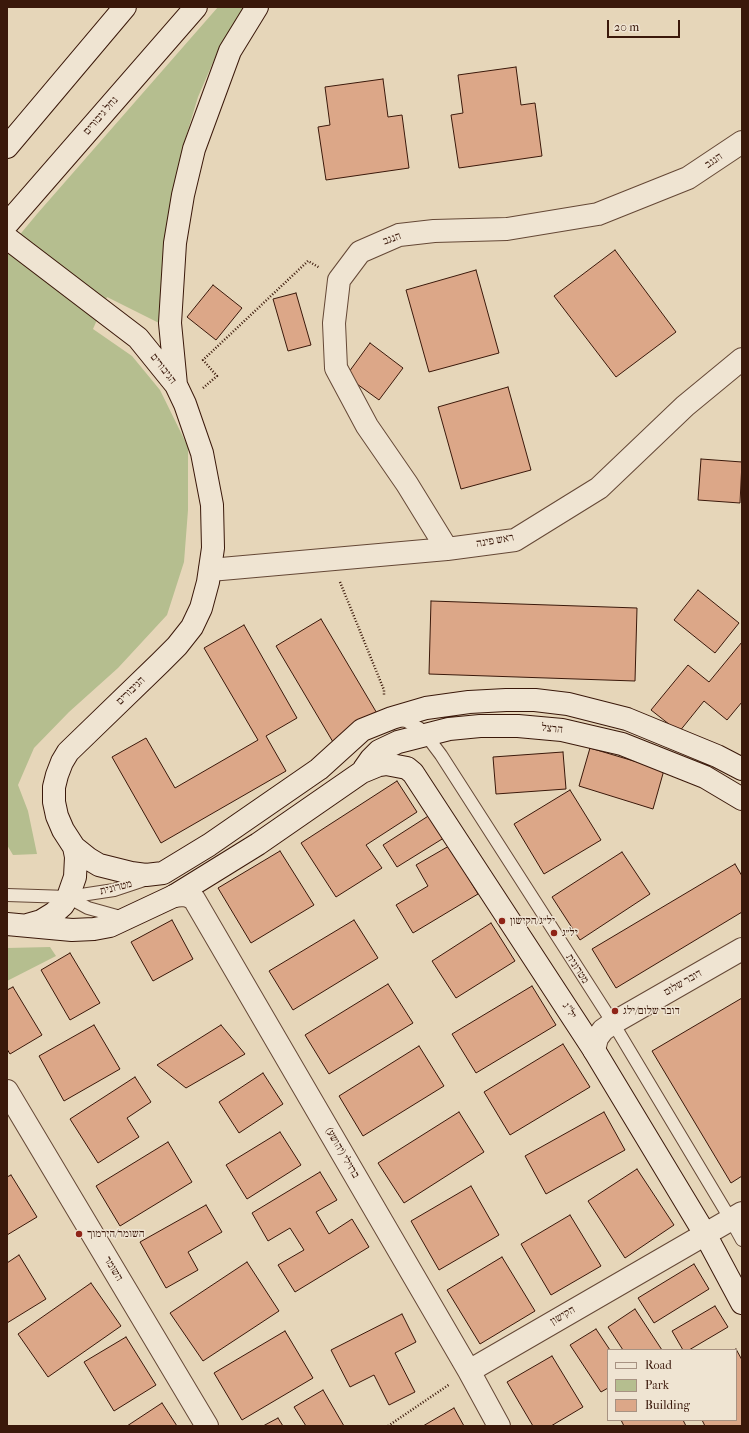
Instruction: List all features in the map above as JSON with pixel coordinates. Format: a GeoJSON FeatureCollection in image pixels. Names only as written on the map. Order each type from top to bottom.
{"type":"FeatureCollection","features":[{"type":"Feature","properties":{"kind":"street"},"geometry":{"type":"LineString","coordinates":[[7,147],[126,7]]}},
{"type":"Feature","properties":{"kind":"street","name":"נחל גיבורים"},"geometry":{"type":"LineString","coordinates":[[7,224],[196,7]]}},
{"type":"Feature","properties":{"kind":"street"},"geometry":{"type":"LineString","coordinates":[[176,385],[170,323],[175,243],[184,195],[194,149],[230,51],[257,7]]}},
{"type":"Feature","properties":{"kind":"street","name":"הנגב"},"geometry":{"type":"LineString","coordinates":[[339,280],[360,252],[399,235],[434,231],[506,229],[598,214],[688,178],[742,142]]}},
{"type":"Feature","properties":{"kind":"street","name":"הגיבורים"},"geometry":{"type":"LineString","coordinates":[[7,238],[138,338],[176,385],[202,453],[210,497],[213,548],[210,570],[201,608],[192,626],[177,646],[68,752],[62,762],[54,787],[54,802],[57,816],[63,830],[74,847],[99,865],[116,870],[146,875],[163,873],[209,845],[319,769],[362,730],[388,719]]}},
{"type":"Feature","properties":{"kind":"street"},"geometry":{"type":"LineString","coordinates":[[339,280],[334,323],[336,368],[367,426],[447,549]]}},
{"type":"Feature","properties":{"kind":"street","name":"ראש פינה"},"geometry":{"type":"LineString","coordinates":[[210,570],[447,549],[515,540],[599,488],[684,406],[742,359]]}},
{"type":"Feature","properties":{"kind":"street"},"geometry":{"type":"LineString","coordinates":[[388,719],[426,708],[469,702],[535,700],[568,704],[627,719],[717,756],[742,769]]}},
{"type":"Feature","properties":{"kind":"street","name":"הרצל"},"geometry":{"type":"LineString","coordinates":[[362,772],[379,752],[398,742],[449,729],[480,726],[518,726],[562,730],[622,744],[705,777],[742,799]]}},
{"type":"Feature","properties":{"kind":"street","name":"יל\"ג"},"geometry":{"type":"LineString","coordinates":[[362,772],[379,765],[386,764],[407,768],[413,773],[594,1050],[705,1234],[742,1303]]}},
{"type":"Feature","properties":{"kind":"street"},"geometry":{"type":"LineString","coordinates":[[14,925],[72,930],[94,929],[110,926],[126,919],[174,896],[258,844],[362,772]]}},
{"type":"Feature","properties":{"kind":"street"},"geometry":{"type":"LineString","coordinates":[[14,925],[30,925],[46,919],[54,913],[68,897],[75,877],[76,857],[74,847]]}},
{"type":"Feature","properties":{"kind":"street","name":"ברזילי (יהושע)"},"geometry":{"type":"LineString","coordinates":[[174,896],[182,895],[194,899],[469,1371],[499,1426]]}},
{"type":"Feature","properties":{"kind":"street","name":"דובר שלום"},"geometry":{"type":"LineString","coordinates":[[594,1050],[597,1038],[603,1030],[613,1023],[742,949]]}},
{"type":"Feature","properties":{"kind":"street","name":"השומר"},"geometry":{"type":"LineString","coordinates":[[7,1092],[207,1426]]}},
{"type":"Feature","properties":{"kind":"street","name":"הקישון"},"geometry":{"type":"LineString","coordinates":[[469,1371],[737,1216]]}},
{"type":"Feature","properties":{"kind":"lane","name":"מטרונית"},"geometry":{"type":"LineString","coordinates":[[388,719],[406,721],[419,728],[441,756],[737,1216],[742,1240]]}},
{"type":"Feature","properties":{"kind":"lane","name":"מטרונית"},"geometry":{"type":"LineString","coordinates":[[7,894],[68,897],[114,890],[135,884],[163,873]]}},
{"type":"Feature","properties":{"kind":"lane","name":"מטרונית"},"geometry":{"type":"LineString","coordinates":[[68,897],[88,908],[126,919]]}},
{"type":"Feature","properties":{"kind":"path"},"geometry":{"type":"LineString","coordinates":[[200,390],[217,376],[203,360],[308,260],[339,280]]}},
{"type":"Feature","properties":{"kind":"path"},"geometry":{"type":"LineString","coordinates":[[331,560],[384,690],[388,719]]}},
{"type":"Feature","properties":{"kind":"path"},"geometry":{"type":"LineString","coordinates":[[388,1426],[469,1371]]}},
{"type":"Feature","properties":{"kind":"green space"},"geometry":{"type":"Polygon","coordinates":[[[218,7],[244,7],[217,53],[198,97],[185,140],[171,202],[163,253],[161,287],[163,325],[107,297],[93,329],[132,356],[160,390],[188,447],[188,510],[184,562],[167,615],[118,668],[69,712],[34,748],[18,785],[28,811],[37,854],[13,855],[7,845],[7,250],[218,7]]]}},
{"type":"Feature","properties":{"kind":"green space"},"geometry":{"type":"Polygon","coordinates":[[[50,947],[56,956],[7,981],[7,948],[50,947]]]}},
{"type":"Feature","properties":{"kind":"building"},"geometry":{"type":"Polygon","coordinates":[[[516,67],[521,105],[535,103],[542,156],[459,168],[451,115],[463,113],[458,75],[516,67]]]}},
{"type":"Feature","properties":{"kind":"building"},"geometry":{"type":"Polygon","coordinates":[[[383,79],[388,117],[402,115],[409,168],[326,180],[318,127],[330,125],[325,87],[383,79]]]}},
{"type":"Feature","properties":{"kind":"building"},"geometry":{"type":"Polygon","coordinates":[[[615,250],[676,332],[616,377],[554,296],[615,250]]]}},
{"type":"Feature","properties":{"kind":"building"},"geometry":{"type":"Polygon","coordinates":[[[476,270],[499,353],[429,372],[406,290],[476,270]]]}},
{"type":"Feature","properties":{"kind":"building"},"geometry":{"type":"Polygon","coordinates":[[[213,285],[242,308],[216,340],[187,317],[213,285]]]}},
{"type":"Feature","properties":{"kind":"building"},"geometry":{"type":"Polygon","coordinates":[[[296,293],[311,345],[288,351],[273,299],[296,293]]]}},
{"type":"Feature","properties":{"kind":"building"},"geometry":{"type":"Polygon","coordinates":[[[370,343],[403,368],[379,400],[346,376],[370,343]]]}},
{"type":"Feature","properties":{"kind":"building"},"geometry":{"type":"Polygon","coordinates":[[[508,387],[531,470],[461,489],[438,407],[508,387]]]}},
{"type":"Feature","properties":{"kind":"building"},"geometry":{"type":"Polygon","coordinates":[[[701,459],[742,462],[740,503],[698,500],[701,459]]]}},
{"type":"Feature","properties":{"kind":"building"},"geometry":{"type":"Polygon","coordinates":[[[698,590],[739,623],[715,653],[674,620],[698,590]]]}},
{"type":"Feature","properties":{"kind":"building"},"geometry":{"type":"Polygon","coordinates":[[[431,601],[637,608],[635,681],[429,674],[431,601]]]}},
{"type":"Feature","properties":{"kind":"building"},"geometry":{"type":"Polygon","coordinates":[[[321,619],[378,715],[333,742],[276,646],[321,619]]]}},
{"type":"Feature","properties":{"kind":"building"},"geometry":{"type":"Polygon","coordinates":[[[244,625],[297,718],[266,736],[286,771],[161,843],[112,757],[146,738],[175,788],[258,740],[204,648],[244,625]]]}},
{"type":"Feature","properties":{"kind":"building"},"geometry":{"type":"Polygon","coordinates":[[[742,642],[742,702],[727,720],[704,701],[679,732],[651,710],[688,665],[709,682],[742,642]]]}},
{"type":"Feature","properties":{"kind":"building"},"geometry":{"type":"Polygon","coordinates":[[[590,748],[664,770],[653,809],[579,786],[590,748]]]}},
{"type":"Feature","properties":{"kind":"building"},"geometry":{"type":"Polygon","coordinates":[[[563,752],[566,789],[496,794],[493,757],[563,752]]]}},
{"type":"Feature","properties":{"kind":"building"},"geometry":{"type":"Polygon","coordinates":[[[397,781],[417,812],[366,845],[382,868],[336,897],[301,843],[397,781]]]}},
{"type":"Feature","properties":{"kind":"building"},"geometry":{"type":"Polygon","coordinates":[[[570,790],[601,840],[544,874],[514,824],[570,790]]]}},
{"type":"Feature","properties":{"kind":"building"},"geometry":{"type":"Polygon","coordinates":[[[433,813],[447,836],[397,867],[383,845],[433,813]]]}},
{"type":"Feature","properties":{"kind":"building"},"geometry":{"type":"Polygon","coordinates":[[[449,846],[478,894],[413,933],[396,905],[428,886],[416,865],[449,846]]]}},
{"type":"Feature","properties":{"kind":"building"},"geometry":{"type":"Polygon","coordinates":[[[280,851],[314,905],[251,943],[218,888],[280,851]]]}},
{"type":"Feature","properties":{"kind":"building"},"geometry":{"type":"Polygon","coordinates":[[[622,852],[650,894],[580,940],[552,897],[622,852]]]}},
{"type":"Feature","properties":{"kind":"building"},"geometry":{"type":"Polygon","coordinates":[[[735,864],[742,876],[742,912],[616,988],[592,949],[735,864]]]}},
{"type":"Feature","properties":{"kind":"building"},"geometry":{"type":"Polygon","coordinates":[[[172,920],[193,959],[153,981],[131,942],[172,920]]]}},
{"type":"Feature","properties":{"kind":"building"},"geometry":{"type":"Polygon","coordinates":[[[354,920],[378,958],[293,1010],[269,971],[354,920]]]}},
{"type":"Feature","properties":{"kind":"building"},"geometry":{"type":"Polygon","coordinates":[[[491,923],[515,961],[456,998],[432,961],[491,923]]]}},
{"type":"Feature","properties":{"kind":"building"},"geometry":{"type":"Polygon","coordinates":[[[70,953],[100,1003],[70,1020],[41,970],[70,953]]]}},
{"type":"Feature","properties":{"kind":"building"},"geometry":{"type":"Polygon","coordinates":[[[388,984],[413,1023],[329,1074],[305,1035],[388,984]]]}},
{"type":"Feature","properties":{"kind":"building"},"geometry":{"type":"Polygon","coordinates":[[[532,986],[556,1025],[476,1073],[452,1034],[532,986]]]}},
{"type":"Feature","properties":{"kind":"building"},"geometry":{"type":"Polygon","coordinates":[[[13,987],[42,1035],[10,1054],[7,1049],[7,990],[13,987]]]}},
{"type":"Feature","properties":{"kind":"building"},"geometry":{"type":"Polygon","coordinates":[[[742,998],[742,1176],[731,1183],[652,1051],[742,998]]]}},
{"type":"Feature","properties":{"kind":"building"},"geometry":{"type":"Polygon","coordinates":[[[94,1025],[120,1069],[64,1101],[39,1056],[94,1025]]]}},
{"type":"Feature","properties":{"kind":"building"},"geometry":{"type":"Polygon","coordinates":[[[221,1025],[245,1054],[186,1088],[157,1065],[221,1025]]]}},
{"type":"Feature","properties":{"kind":"building"},"geometry":{"type":"Polygon","coordinates":[[[563,1044],[590,1087],[510,1135],[484,1092],[563,1044]]]}},
{"type":"Feature","properties":{"kind":"building"},"geometry":{"type":"Polygon","coordinates":[[[419,1046],[444,1086],[363,1136],[339,1096],[419,1046]]]}},
{"type":"Feature","properties":{"kind":"building"},"geometry":{"type":"Polygon","coordinates":[[[263,1073],[283,1104],[239,1133],[219,1102],[263,1073]]]}},
{"type":"Feature","properties":{"kind":"building"},"geometry":{"type":"Polygon","coordinates":[[[135,1077],[151,1102],[127,1118],[139,1137],[98,1163],[70,1119],[135,1077]]]}},
{"type":"Feature","properties":{"kind":"building"},"geometry":{"type":"Polygon","coordinates":[[[459,1112],[484,1152],[404,1203],[378,1163],[459,1112]]]}},
{"type":"Feature","properties":{"kind":"building"},"geometry":{"type":"Polygon","coordinates":[[[604,1112],[625,1150],[546,1194],[525,1156],[604,1112]]]}},
{"type":"Feature","properties":{"kind":"building"},"geometry":{"type":"Polygon","coordinates":[[[280,1132],[301,1165],[247,1199],[226,1165],[280,1132]]]}},
{"type":"Feature","properties":{"kind":"building"},"geometry":{"type":"Polygon","coordinates":[[[168,1142],[192,1182],[120,1226],[96,1186],[168,1142]]]}},
{"type":"Feature","properties":{"kind":"building"},"geometry":{"type":"Polygon","coordinates":[[[637,1169],[674,1225],[625,1258],[588,1201],[637,1169]]]}},
{"type":"Feature","properties":{"kind":"building"},"geometry":{"type":"Polygon","coordinates":[[[320,1172],[337,1200],[316,1212],[329,1234],[352,1219],[369,1247],[295,1292],[278,1265],[304,1250],[290,1228],[268,1241],[252,1213],[320,1172]]]}},
{"type":"Feature","properties":{"kind":"building"},"geometry":{"type":"Polygon","coordinates":[[[11,1175],[37,1217],[7,1235],[7,1177],[11,1175]]]}},
{"type":"Feature","properties":{"kind":"building"},"geometry":{"type":"Polygon","coordinates":[[[471,1186],[499,1235],[439,1270],[411,1221],[471,1186]]]}},
{"type":"Feature","properties":{"kind":"building"},"geometry":{"type":"Polygon","coordinates":[[[206,1205],[222,1232],[188,1252],[198,1270],[166,1288],[140,1242],[206,1205]]]}},
{"type":"Feature","properties":{"kind":"building"},"geometry":{"type":"Polygon","coordinates":[[[570,1215],[601,1266],[551,1295],[521,1244],[570,1215]]]}},
{"type":"Feature","properties":{"kind":"building"},"geometry":{"type":"Polygon","coordinates":[[[19,1255],[46,1299],[7,1323],[7,1263],[19,1255]]]}},
{"type":"Feature","properties":{"kind":"building"},"geometry":{"type":"Polygon","coordinates":[[[502,1257],[535,1311],[480,1344],[447,1290],[502,1257]]]}},
{"type":"Feature","properties":{"kind":"building"},"geometry":{"type":"Polygon","coordinates":[[[247,1262],[279,1311],[203,1361],[170,1313],[247,1262]]]}},
{"type":"Feature","properties":{"kind":"building"},"geometry":{"type":"Polygon","coordinates":[[[694,1264],[709,1289],[654,1323],[638,1298],[694,1264]]]}},
{"type":"Feature","properties":{"kind":"building"},"geometry":{"type":"Polygon","coordinates":[[[91,1283],[121,1326],[48,1377],[18,1334],[91,1283]]]}},
{"type":"Feature","properties":{"kind":"building"},"geometry":{"type":"Polygon","coordinates":[[[715,1306],[728,1327],[691,1349],[682,1349],[672,1331],[715,1306]]]}},
{"type":"Feature","properties":{"kind":"building"},"geometry":{"type":"Polygon","coordinates":[[[635,1309],[661,1349],[622,1349],[608,1327],[635,1309]]]}},
{"type":"Feature","properties":{"kind":"building"},"geometry":{"type":"Polygon","coordinates":[[[402,1314],[416,1342],[395,1353],[415,1392],[389,1405],[374,1375],[350,1387],[331,1350],[402,1314]]]}},
{"type":"Feature","properties":{"kind":"building"},"geometry":{"type":"Polygon","coordinates":[[[596,1329],[609,1349],[607,1349],[607,1389],[601,1392],[570,1345],[596,1329]]]}},
{"type":"Feature","properties":{"kind":"building"},"geometry":{"type":"Polygon","coordinates":[[[285,1331],[313,1378],[242,1420],[214,1373],[285,1331]]]}},
{"type":"Feature","properties":{"kind":"building"},"geometry":{"type":"Polygon","coordinates":[[[126,1337],[156,1385],[114,1411],[84,1362],[126,1337]]]}},
{"type":"Feature","properties":{"kind":"building"},"geometry":{"type":"Polygon","coordinates":[[[737,1351],[742,1360],[742,1425],[705,1426],[702,1421],[737,1421],[737,1351]]]}},
{"type":"Feature","properties":{"kind":"building"},"geometry":{"type":"Polygon","coordinates":[[[552,1356],[583,1407],[551,1426],[533,1426],[507,1382],[552,1356]]]}},
{"type":"Feature","properties":{"kind":"building"},"geometry":{"type":"Polygon","coordinates":[[[323,1390],[344,1426],[306,1426],[294,1407],[323,1390]]]}},
{"type":"Feature","properties":{"kind":"building"},"geometry":{"type":"Polygon","coordinates":[[[162,1403],[177,1426],[127,1426],[162,1403]]]}},
{"type":"Feature","properties":{"kind":"building"},"geometry":{"type":"Polygon","coordinates":[[[454,1408],[464,1426],[423,1426],[454,1408]]]}},
{"type":"Feature","properties":{"kind":"building"},"geometry":{"type":"Polygon","coordinates":[[[278,1418],[283,1426],[263,1426],[278,1418]]]}},
{"type":"Feature","properties":{"kind":"building"},"geometry":{"type":"Polygon","coordinates":[[[622,1421],[684,1421],[686,1426],[624,1426],[622,1421]]]}},
{"type":"Feature","properties":{"kind":"place","name":"יל״ג/הקישון"},"geometry":{"type":"Point","coordinates":[502,921]}},
{"type":"Feature","properties":{"kind":"place","name":"יל״ג"},"geometry":{"type":"Point","coordinates":[554,933]}},
{"type":"Feature","properties":{"kind":"place","name":"דובר שלום/ילג"},"geometry":{"type":"Point","coordinates":[615,1011]}},
{"type":"Feature","properties":{"kind":"place","name":"השומר/הירמוך"},"geometry":{"type":"Point","coordinates":[79,1234]}}]}
